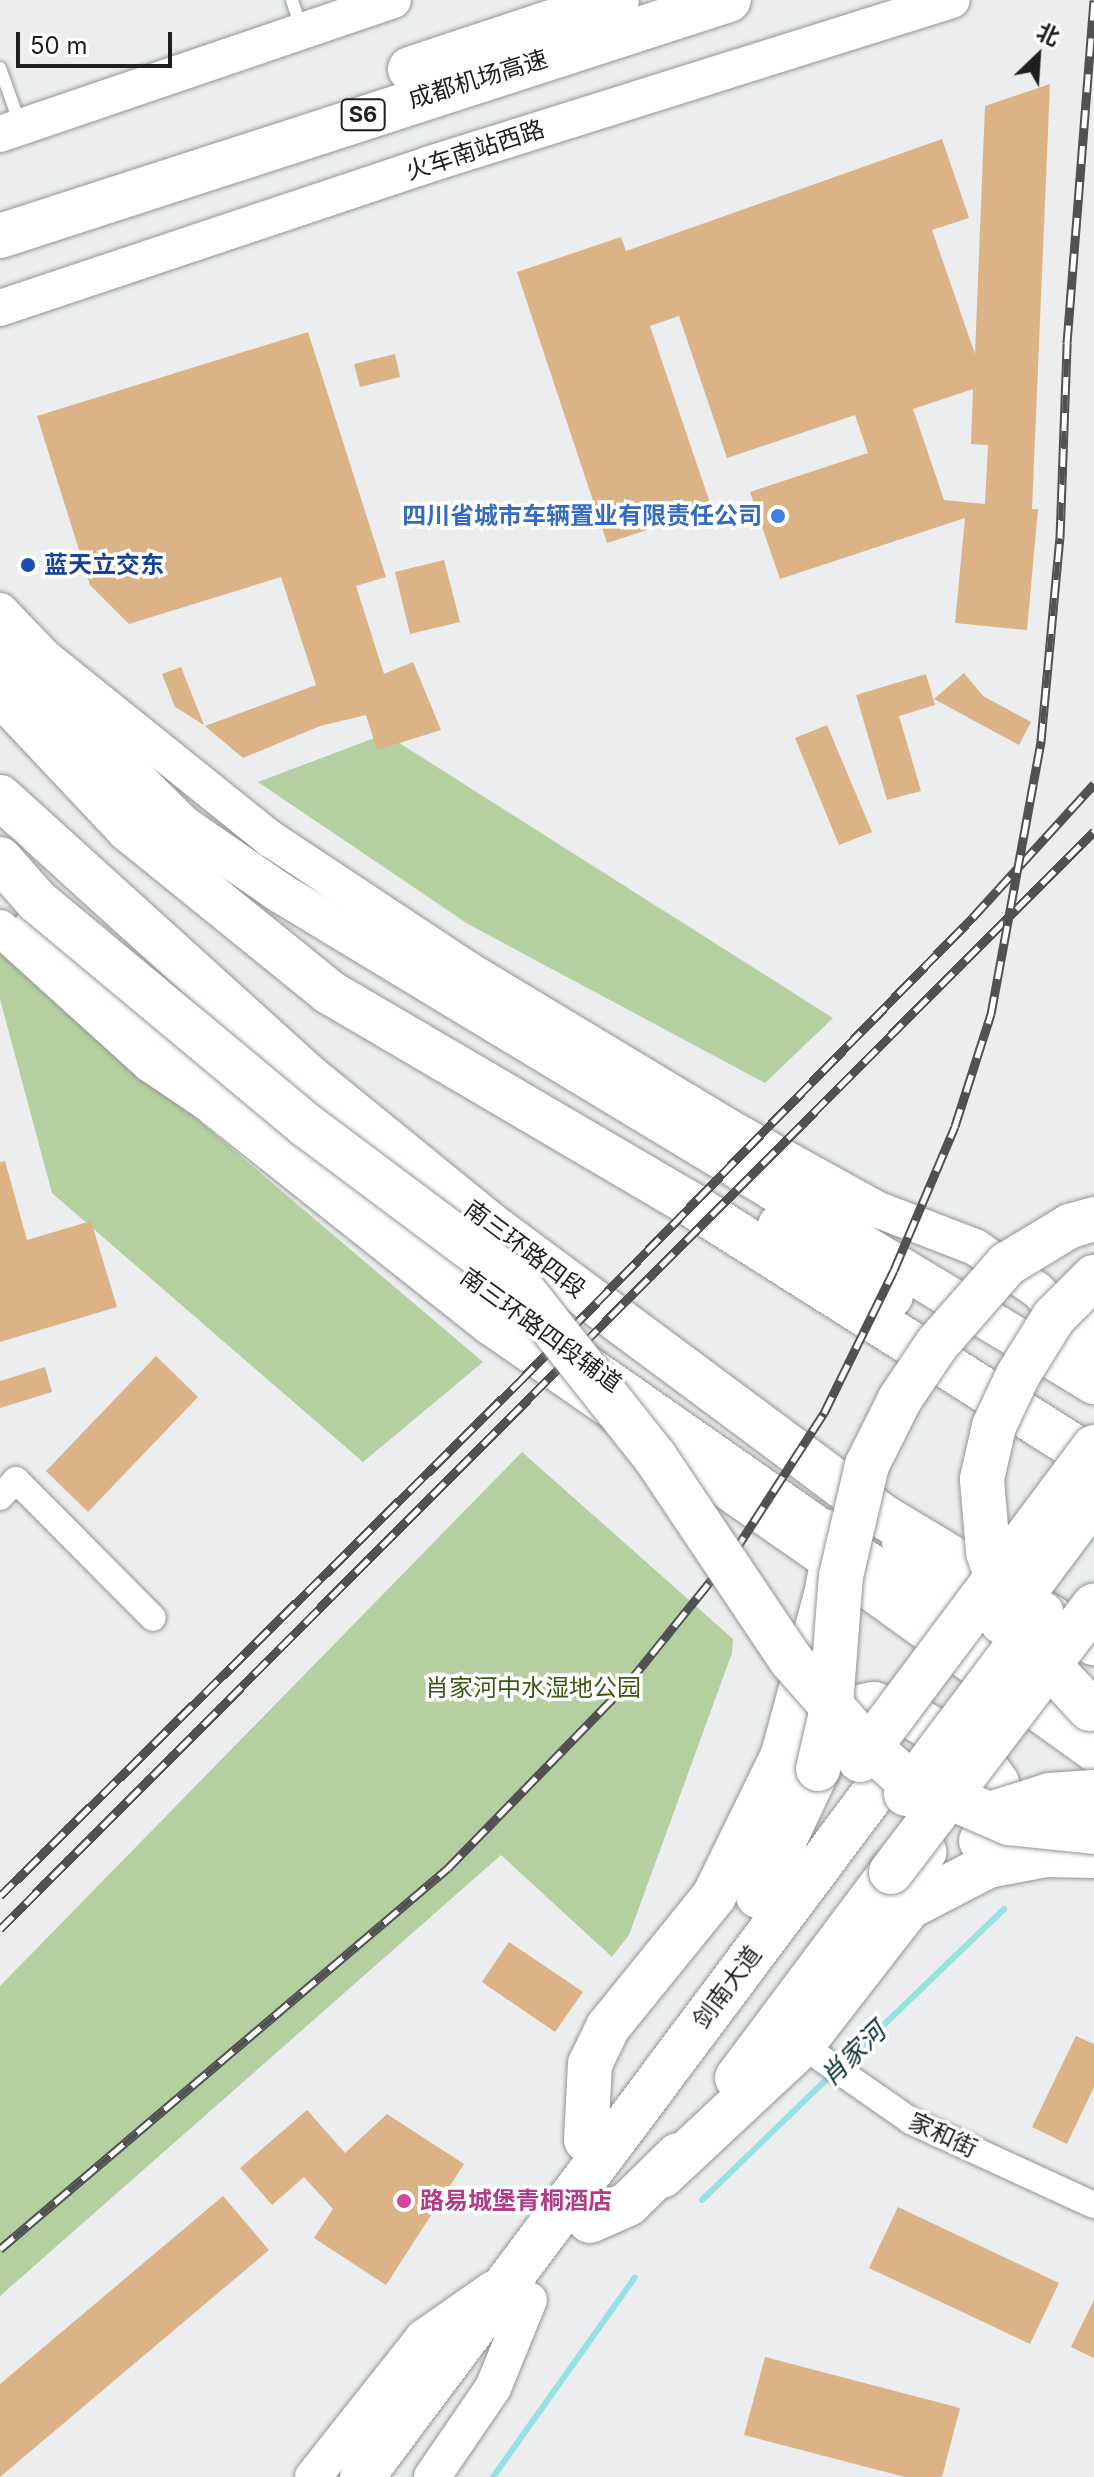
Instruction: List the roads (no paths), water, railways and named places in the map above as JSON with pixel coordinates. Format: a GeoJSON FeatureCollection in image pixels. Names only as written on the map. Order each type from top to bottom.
{"type":"FeatureCollection","features":[{"type":"Feature","properties":{"kind":"highway","name":"成都机场高速"},"geometry":{"type":"LineString","coordinates":[[0,205],[617,0]]}},
{"type":"Feature","properties":{"kind":"highway","name":"成都机场高速"},"geometry":{"type":"LineString","coordinates":[[0,236],[729,0]]}},
{"type":"Feature","properties":{"kind":"highway"},"geometry":{"type":"LineString","coordinates":[[0,693],[128,829],[329,992],[687,1202],[1094,1459]]}},
{"type":"Feature","properties":{"kind":"highway","name":"南三环路四段"},"geometry":{"type":"LineString","coordinates":[[0,797],[345,1107],[489,1224],[879,1514],[1094,1643]]}},
{"type":"Feature","properties":{"kind":"highway"},"geometry":{"type":"LineString","coordinates":[[0,859],[37,901],[306,1125],[517,1283],[647,1445],[791,1660],[858,1736],[903,1777],[1009,1823],[1094,1832]]}},
{"type":"Feature","properties":{"kind":"highway"},"geometry":{"type":"LineString","coordinates":[[0,891],[99,983],[360,1196]]}},
{"type":"Feature","properties":{"kind":"highway"},"geometry":{"type":"LineString","coordinates":[[222,905],[650,1146],[837,1261],[1094,1429]]}},
{"type":"Feature","properties":{"kind":"highway"},"geometry":{"type":"LineString","coordinates":[[758,1896],[818,1769],[830,1718],[841,1576],[867,1465],[900,1399],[937,1344],[1007,1264],[1070,1226],[1094,1219]]}},
{"type":"Feature","properties":{"kind":"highway"},"geometry":{"type":"LineString","coordinates":[[1094,1277],[1054,1317],[1018,1375],[994,1426],[982,1479],[988,1552],[1005,1602],[1035,1650],[1094,1715]]}},
{"type":"Feature","properties":{"kind":"highway"},"geometry":{"type":"LineString","coordinates":[[586,2140],[618,2086],[758,1896],[884,1778],[1094,1447]]}},
{"type":"Feature","properties":{"kind":"highway","name":"剑南大道"},"geometry":{"type":"LineString","coordinates":[[362,2477],[520,2288],[584,2204],[884,1778],[1094,1499]]}},
{"type":"Feature","properties":{"kind":"highway"},"geometry":{"type":"LineString","coordinates":[[879,1514],[997,1652]]}},
{"type":"Feature","properties":{"kind":"highway","name":"剑南大道"},"geometry":{"type":"LineString","coordinates":[[884,1778],[1094,1543]]}},
{"type":"Feature","properties":{"kind":"highway"},"geometry":{"type":"LineString","coordinates":[[771,1784],[826,1595],[834,1553],[830,1554]]}},
{"type":"Feature","properties":{"kind":"highway"},"geometry":{"type":"LineString","coordinates":[[900,1890],[936,1875],[960,1860],[1001,1817],[997,1783],[983,1763],[912,1717],[874,1704],[822,1718],[795,1746],[771,1784],[714,1896],[608,2027],[590,2064],[584,2204],[628,2204],[814,2054],[900,1890],[1094,1606]]}},
{"type":"Feature","properties":{"kind":"highway"},"geometry":{"type":"LineString","coordinates":[[662,2176],[900,1890],[929,1849],[984,1816],[1021,1803],[1094,1792]]}},
{"type":"Feature","properties":{"kind":"highway"},"geometry":{"type":"LineString","coordinates":[[900,1890],[988,1866],[1047,1855],[1094,1856]]}},
{"type":"Feature","properties":{"kind":"highway","name":"剑南大道"},"geometry":{"type":"LineString","coordinates":[[399,2477],[520,2288]]}},
{"type":"Feature","properties":{"kind":"main road"},"geometry":{"type":"LineString","coordinates":[[10,130],[297,15],[393,0]]}},
{"type":"Feature","properties":{"kind":"main road","name":"火车南站西路"},"geometry":{"type":"LineString","coordinates":[[0,308],[427,165],[952,0]]}},
{"type":"Feature","properties":{"kind":"main road"},"geometry":{"type":"LineString","coordinates":[[0,611],[244,852],[391,963]]}},
{"type":"Feature","properties":{"kind":"main road"},"geometry":{"type":"LineString","coordinates":[[0,644],[182,825],[391,963],[1094,1384]]}},
{"type":"Feature","properties":{"kind":"main road"},"geometry":{"type":"LineString","coordinates":[[44,657],[272,840],[457,962],[862,1201],[975,1247],[1037,1290],[1088,1333]]}},
{"type":"Feature","properties":{"kind":"main road","name":"南三环路四段辅道"},"geometry":{"type":"LineString","coordinates":[[0,928],[150,1064],[215,1109],[360,1196],[830,1554],[997,1652],[1094,1715]]}},
{"type":"Feature","properties":{"kind":"main road"},"geometry":{"type":"LineString","coordinates":[[215,1109],[489,1326],[830,1554],[1094,1754]]}},
{"type":"Feature","properties":{"kind":"main road"},"geometry":{"type":"LineString","coordinates":[[313,2477],[423,2338],[520,2288]]}},
{"type":"Feature","properties":{"kind":"main road"},"geometry":{"type":"LineString","coordinates":[[432,2477],[493,2388],[520,2288]]}},
{"type":"Feature","properties":{"kind":"street"},"geometry":{"type":"LineString","coordinates":[[0,1497],[16,1480],[153,1618]]}},
{"type":"Feature","properties":{"kind":"street","name":"家和街"},"geometry":{"type":"LineString","coordinates":[[814,2054],[882,2104],[1094,2205]]}},
{"type":"Feature","properties":{"kind":"lane"},"geometry":{"type":"LineString","coordinates":[[0,68],[10,130]]}},
{"type":"Feature","properties":{"kind":"waterway","name":"肖家河"},"geometry":{"type":"LineString","coordinates":[[842,2065],[1004,1909]]}},
{"type":"Feature","properties":{"kind":"waterway","name":"肖家河"},"geometry":{"type":"LineString","coordinates":[[702,2200],[831,2075]]}},
{"type":"Feature","properties":{"kind":"waterway","name":"肖家河"},"geometry":{"type":"LineString","coordinates":[[493,2477],[635,2277]]}},
{"type":"Feature","properties":{"kind":"railway"},"geometry":{"type":"LineString","coordinates":[[0,2249],[448,1868],[629,1682],[734,1552],[824,1413],[894,1270],[955,1126],[991,1014],[1041,741],[1060,538],[1067,343],[1094,0]]}},
{"type":"Feature","properties":{"kind":"railway"},"geometry":{"type":"LineString","coordinates":[[0,1896],[521,1380],[973,917],[1094,784]]}},
{"type":"Feature","properties":{"kind":"railway"},"geometry":{"type":"LineString","coordinates":[[0,1929],[1094,831]]}},
{"type":"Feature","properties":{"kind":"place","name":"四川省城市车辆置业有限责任公司"},"geometry":{"type":"Point","coordinates":[778,516]}},
{"type":"Feature","properties":{"kind":"place","name":"蓝天立交东"},"geometry":{"type":"Point","coordinates":[28,565]}},
{"type":"Feature","properties":{"kind":"place","name":"路易城堡青桐酒店"},"geometry":{"type":"Point","coordinates":[404,2201]}},
{"type":"Feature","properties":{"kind":"park label","name":"肖家河中水湿地公园"},"geometry":{"type":"Point","coordinates":[533,1688]}}]}
